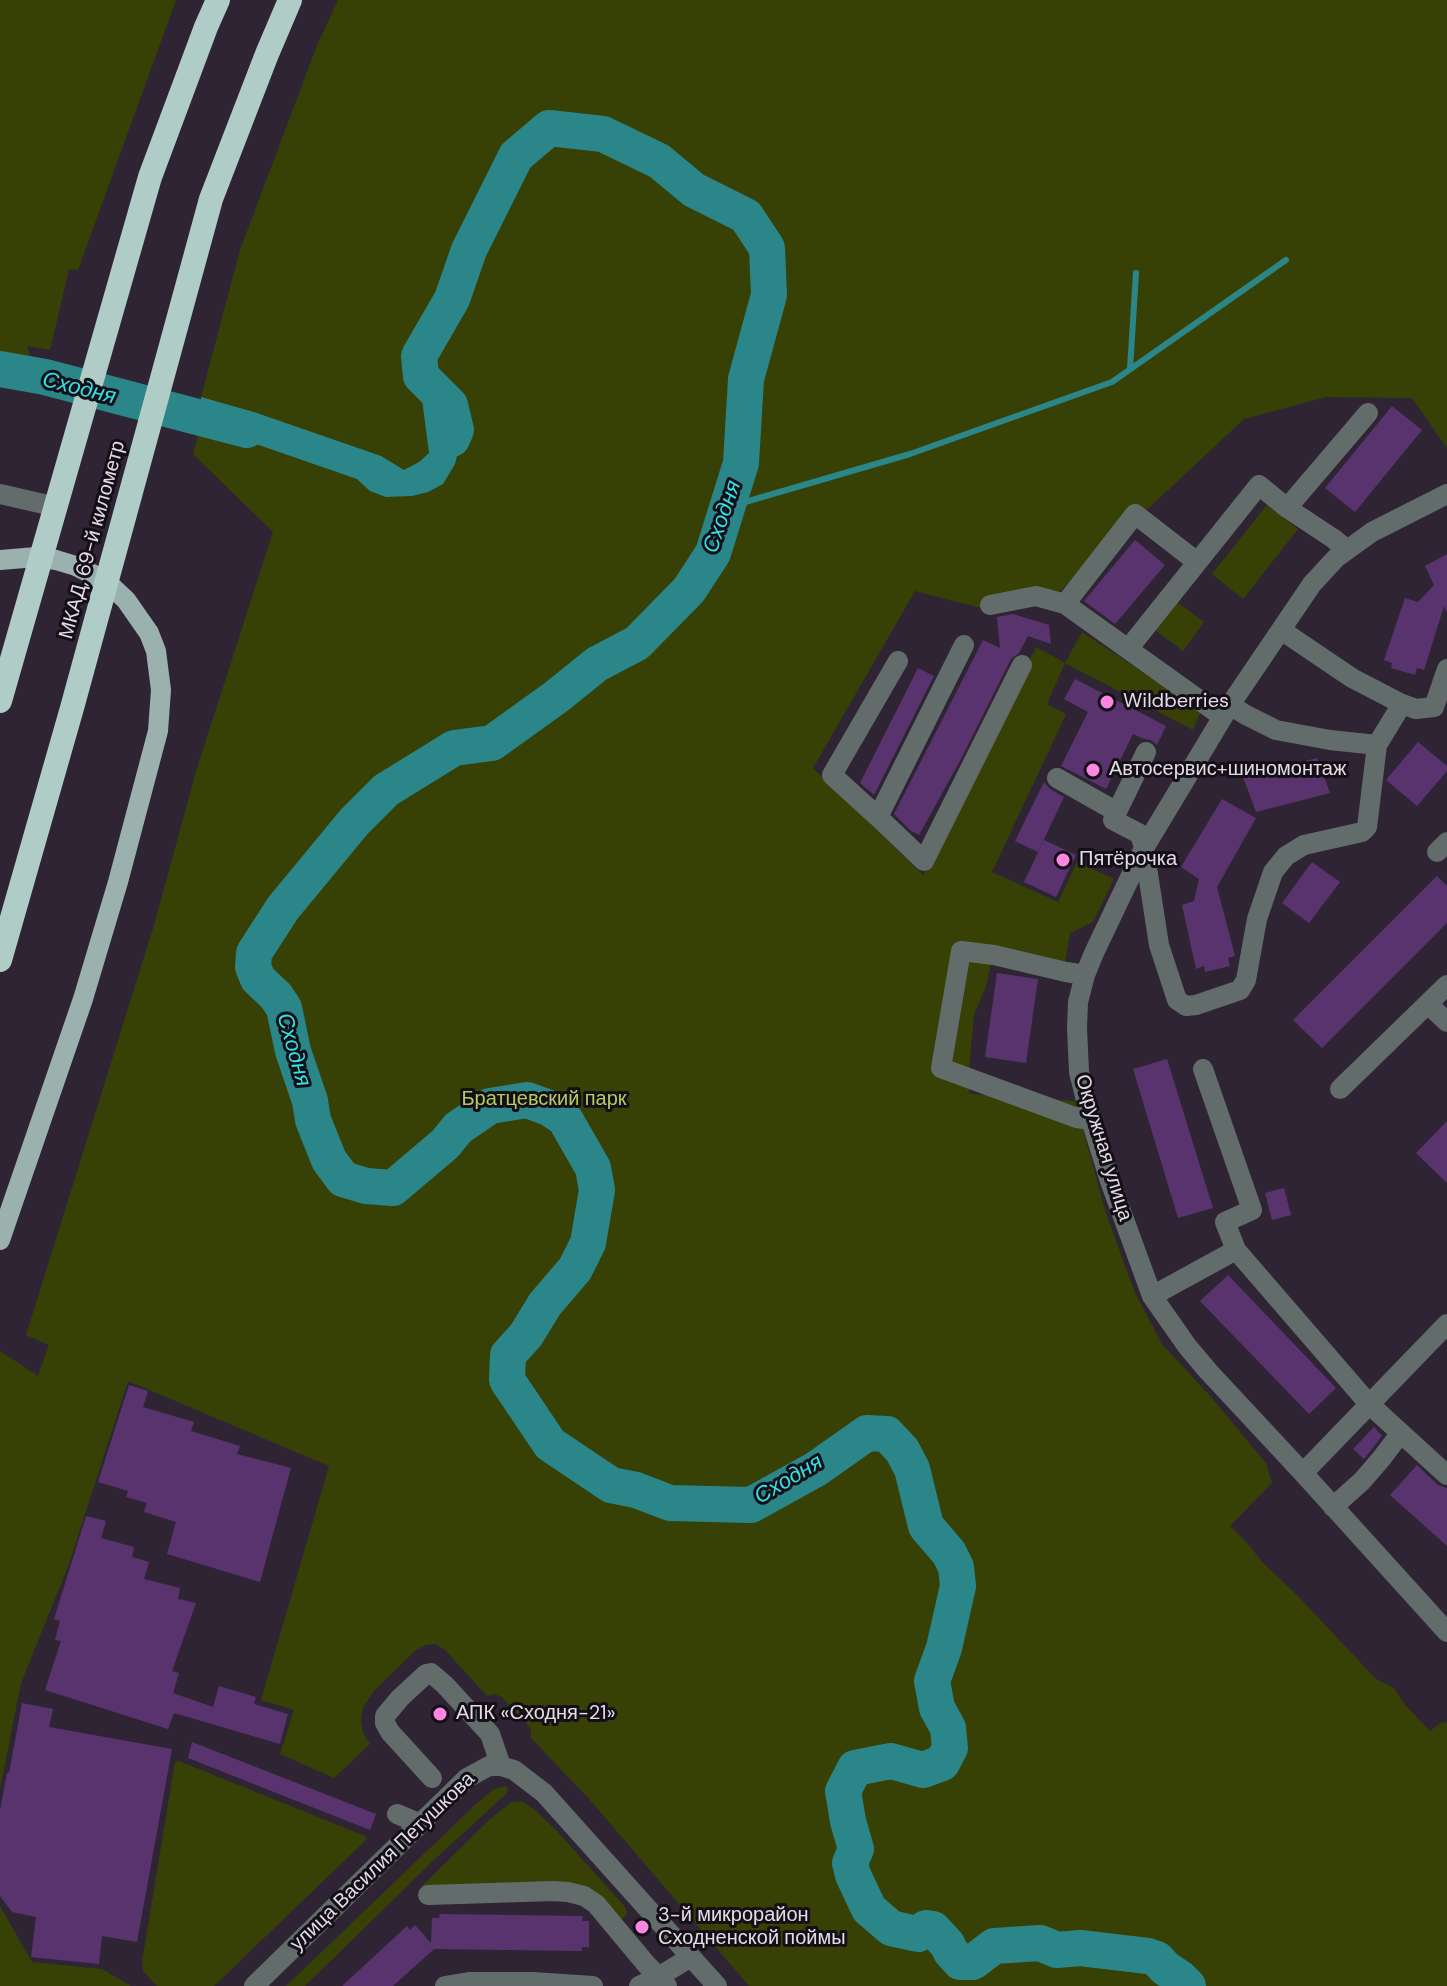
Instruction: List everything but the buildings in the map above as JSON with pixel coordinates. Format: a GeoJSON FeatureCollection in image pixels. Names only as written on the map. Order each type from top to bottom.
{"type":"FeatureCollection","features":[{"type":"Feature","properties":{"kind":"highway"},"geometry":{"type":"LineString","coordinates":[[0,701],[150,177],[218,0]]}},
{"type":"Feature","properties":{"kind":"highway","name":"МКАД, 69-й километр"},"geometry":{"type":"LineString","coordinates":[[0,960],[211,199],[290,0]]}},
{"type":"Feature","properties":{"kind":"main road"},"geometry":{"type":"LineString","coordinates":[[0,560],[36,557],[56,560],[76,566],[111,586],[132,607],[149,633],[156,651],[161,690],[158,731],[118,882],[44,1118],[0,1240]]}},
{"type":"Feature","properties":{"kind":"street"},"geometry":{"type":"LineString","coordinates":[[1287,508],[1368,413]]}},
{"type":"Feature","properties":{"kind":"street"},"geometry":{"type":"LineString","coordinates":[[1128,649],[1259,485],[1347,550]]}},
{"type":"Feature","properties":{"kind":"street"},"geometry":{"type":"LineString","coordinates":[[0,494],[57,507]]}},
{"type":"Feature","properties":{"kind":"street","name":"Окружная улица"},"geometry":{"type":"LineString","coordinates":[[1447,494],[1372,532],[1336,558],[1312,584],[1281,630],[1227,711],[1144,848],[1085,975],[1078,1002],[1077,1047],[1079,1072],[1091,1120],[1152,1296],[1187,1346],[1447,1632]]}},
{"type":"Feature","properties":{"kind":"street"},"geometry":{"type":"LineString","coordinates":[[1065,604],[1135,514],[1197,562]]}},
{"type":"Feature","properties":{"kind":"street"},"geometry":{"type":"LineString","coordinates":[[990,605],[1036,596],[1065,604],[1128,649],[1227,711],[1276,730],[1377,745]]}},
{"type":"Feature","properties":{"kind":"street"},"geometry":{"type":"LineString","coordinates":[[1281,630],[1352,678],[1391,715]]}},
{"type":"Feature","properties":{"kind":"street"},"geometry":{"type":"LineString","coordinates":[[878,817],[964,645]]}},
{"type":"Feature","properties":{"kind":"street"},"geometry":{"type":"LineString","coordinates":[[898,661],[832,775],[924,861],[1022,665]]}},
{"type":"Feature","properties":{"kind":"street"},"geometry":{"type":"LineString","coordinates":[[1391,715],[1416,709],[1440,714],[1447,669]]}},
{"type":"Feature","properties":{"kind":"street"},"geometry":{"type":"LineString","coordinates":[[1146,752],[1113,820],[1140,834],[1159,945],[1177,1000],[1186,1006],[1196,1005],[1240,990],[1246,980],[1257,919],[1273,872],[1286,856],[1304,845],[1362,832],[1367,827],[1377,745],[1391,715]]}},
{"type":"Feature","properties":{"kind":"street"},"geometry":{"type":"LineString","coordinates":[[1057,778],[1117,812]]}},
{"type":"Feature","properties":{"kind":"street"},"geometry":{"type":"LineString","coordinates":[[1085,975],[961,951],[941,1068],[1077,1118],[1091,1120]]}},
{"type":"Feature","properties":{"kind":"street"},"geometry":{"type":"LineString","coordinates":[[1340,1089],[1447,985]]}},
{"type":"Feature","properties":{"kind":"street"},"geometry":{"type":"LineString","coordinates":[[1428,1004],[1447,1022]]}},
{"type":"Feature","properties":{"kind":"street"},"geometry":{"type":"LineString","coordinates":[[1203,1069],[1252,1210],[1225,1222],[1236,1250],[1369,1404],[1447,1475]]}},
{"type":"Feature","properties":{"kind":"street"},"geometry":{"type":"LineString","coordinates":[[1152,1296],[1236,1250]]}},
{"type":"Feature","properties":{"kind":"street"},"geometry":{"type":"LineString","coordinates":[[1303,1473],[1369,1404],[1414,1370],[1447,1324]]}},
{"type":"Feature","properties":{"kind":"street"},"geometry":{"type":"LineString","coordinates":[[1333,1507],[1362,1481],[1400,1434]]}},
{"type":"Feature","properties":{"kind":"street"},"geometry":{"type":"LineString","coordinates":[[432,1778],[385,1723],[385,1716],[391,1707],[426,1674],[431,1673],[490,1734],[501,1766]]}},
{"type":"Feature","properties":{"kind":"street","name":"улица Василия Петушкова"},"geometry":{"type":"LineString","coordinates":[[254,1986],[467,1778],[489,1766],[514,1770],[544,1793],[717,1986]]}},
{"type":"Feature","properties":{"kind":"street"},"geometry":{"type":"LineString","coordinates":[[397,1814],[421,1824]]}},
{"type":"Feature","properties":{"kind":"street"},"geometry":{"type":"LineString","coordinates":[[428,1895],[568,1892],[584,1896],[596,1904],[655,1983],[691,1957]]}},
{"type":"Feature","properties":{"kind":"street"},"geometry":{"type":"LineString","coordinates":[[445,1986],[469,1982],[593,1986]]}},
{"type":"Feature","properties":{"kind":"green space"},"geometry":{"type":"Polygon","coordinates":[[[0,0],[176,0],[78,270],[69,269],[50,350],[27,346],[31,358],[47,368],[0,364],[0,0]]]}},
{"type":"Feature","properties":{"kind":"green space","name":"Братцевский парк"},"geometry":{"type":"Polygon","coordinates":[[[338,0],[1447,0],[1447,448],[1412,398],[1326,397],[1244,419],[1059,592],[1033,606],[989,610],[915,591],[813,768],[923,875],[1036,647],[1065,663],[1047,704],[1066,714],[992,872],[1058,902],[1077,862],[1114,879],[1093,922],[1070,933],[1065,962],[993,954],[986,986],[974,1015],[969,1094],[1075,1101],[1105,1210],[1135,1293],[1162,1344],[1266,1463],[1272,1483],[1230,1526],[1376,1679],[1394,1688],[1405,1705],[1430,1731],[1447,1722],[1447,1986],[749,1986],[590,1800],[531,1738],[531,1729],[502,1697],[494,1694],[487,1696],[436,1644],[416,1650],[375,1690],[363,1707],[361,1721],[363,1733],[370,1744],[334,1778],[280,1754],[294,1710],[261,1700],[329,1466],[128,1381],[69,1564],[21,1683],[0,1789],[0,1351],[38,1376],[49,1345],[26,1335],[154,925],[197,768],[273,532],[193,454],[201,425],[201,397],[240,250],[316,48],[338,0]]]}},
{"type":"Feature","properties":{"kind":"green space"},"geometry":{"type":"Polygon","coordinates":[[[1267,505],[1298,529],[1243,599],[1212,574],[1267,505]]]}},
{"type":"Feature","properties":{"kind":"green space"},"geometry":{"type":"Polygon","coordinates":[[[1176,601],[1204,622],[1183,651],[1155,630],[1176,601]]]}},
{"type":"Feature","properties":{"kind":"green space"},"geometry":{"type":"Polygon","coordinates":[[[1082,632],[1201,711],[1193,730],[1065,663],[1082,632]]]}},
{"type":"Feature","properties":{"kind":"green space"},"geometry":{"type":"Polygon","coordinates":[[[179,1761],[367,1839],[214,1986],[157,1986],[143,1971],[175,1762],[179,1761]]]}},
{"type":"Feature","properties":{"kind":"green space"},"geometry":{"type":"Polygon","coordinates":[[[508,1788],[506,1794],[305,1986],[286,1986],[475,1805],[494,1789],[508,1788]]]}},
{"type":"Feature","properties":{"kind":"green space"},"geometry":{"type":"Polygon","coordinates":[[[521,1801],[555,1829],[625,1907],[627,1913],[624,1918],[620,1919],[599,1900],[422,1890],[421,1887],[490,1819],[512,1802],[521,1801]]]}},
{"type":"Feature","properties":{"kind":"green space"},"geometry":{"type":"Polygon","coordinates":[[[0,1906],[32,1962],[102,1969],[131,1986],[0,1986],[0,1906]]]}},
{"type":"Feature","properties":{"kind":"shaded area"},"geometry":{"type":"Polygon","coordinates":[[[0,364],[47,368],[42,387],[0,380],[0,364]]]}},
{"type":"Feature","properties":{"kind":"shaded area"},"geometry":{"type":"Polygon","coordinates":[[[451,394],[459,416],[461,438],[455,464],[443,484],[412,496],[386,497],[370,491],[357,479],[201,425],[201,397],[381,456],[404,470],[429,453],[422,399],[451,394]]]}},
{"type":"Feature","properties":{"kind":"waterway","name":"Сходня"},"geometry":{"type":"LineString","coordinates":[[452,439],[456,430],[450,405],[421,376],[419,356],[452,299],[469,250],[516,156],[549,128],[603,134],[659,161],[694,190],[746,216],[767,248],[769,295],[746,379],[741,463],[713,553],[689,590],[637,643],[597,664],[492,743],[454,748],[386,790],[354,822],[283,908],[254,953],[253,967],[258,979],[284,1008],[313,1120],[329,1160],[343,1179],[366,1186],[393,1188],[445,1144],[458,1128],[490,1106],[527,1100],[549,1108],[565,1119],[593,1168],[597,1190],[588,1243],[575,1269],[508,1355],[507,1380],[550,1444],[611,1485],[636,1490],[670,1503],[751,1505],[816,1469],[867,1433],[887,1434],[902,1450],[912,1469],[926,1526],[949,1553],[956,1567],[958,1586],[944,1648],[932,1681],[937,1708],[948,1728],[950,1748],[942,1763],[923,1770],[891,1761],[855,1768],[843,1791],[856,1849],[850,1863],[869,1909],[891,1928],[918,1934],[926,1928],[933,1929],[960,1962],[973,1962],[994,1946],[1040,1943],[1057,1950],[1080,1948],[1148,1956],[1157,1959],[1188,1986]]}},
{"type":"Feature","properties":{"kind":"waterway"},"geometry":{"type":"LineString","coordinates":[[728,507],[910,454],[1112,382],[1286,260]]}},
{"type":"Feature","properties":{"kind":"waterway"},"geometry":{"type":"LineString","coordinates":[[1130,369],[1136,273]]}},
{"type":"Feature","properties":{"kind":"waterway","name":"Сходня"},"geometry":{"type":"LineString","coordinates":[[0,369],[45,377],[247,430]]}},
{"type":"Feature","properties":{"kind":"place","name":"Wildberries"},"geometry":{"type":"Point","coordinates":[1107,702]}},
{"type":"Feature","properties":{"kind":"place","name":"Автосервис+шиномонтаж"},"geometry":{"type":"Point","coordinates":[1093,770]}},
{"type":"Feature","properties":{"kind":"place","name":"Пятёрочка"},"geometry":{"type":"Point","coordinates":[1063,860]}},
{"type":"Feature","properties":{"kind":"place","name":"АПК «Сходня-21»"},"geometry":{"type":"Point","coordinates":[440,1714]}},
{"type":"Feature","properties":{"kind":"place","name":"3-й микрорайон Сходненской поймы"},"geometry":{"type":"Point","coordinates":[642,1927]}}]}
